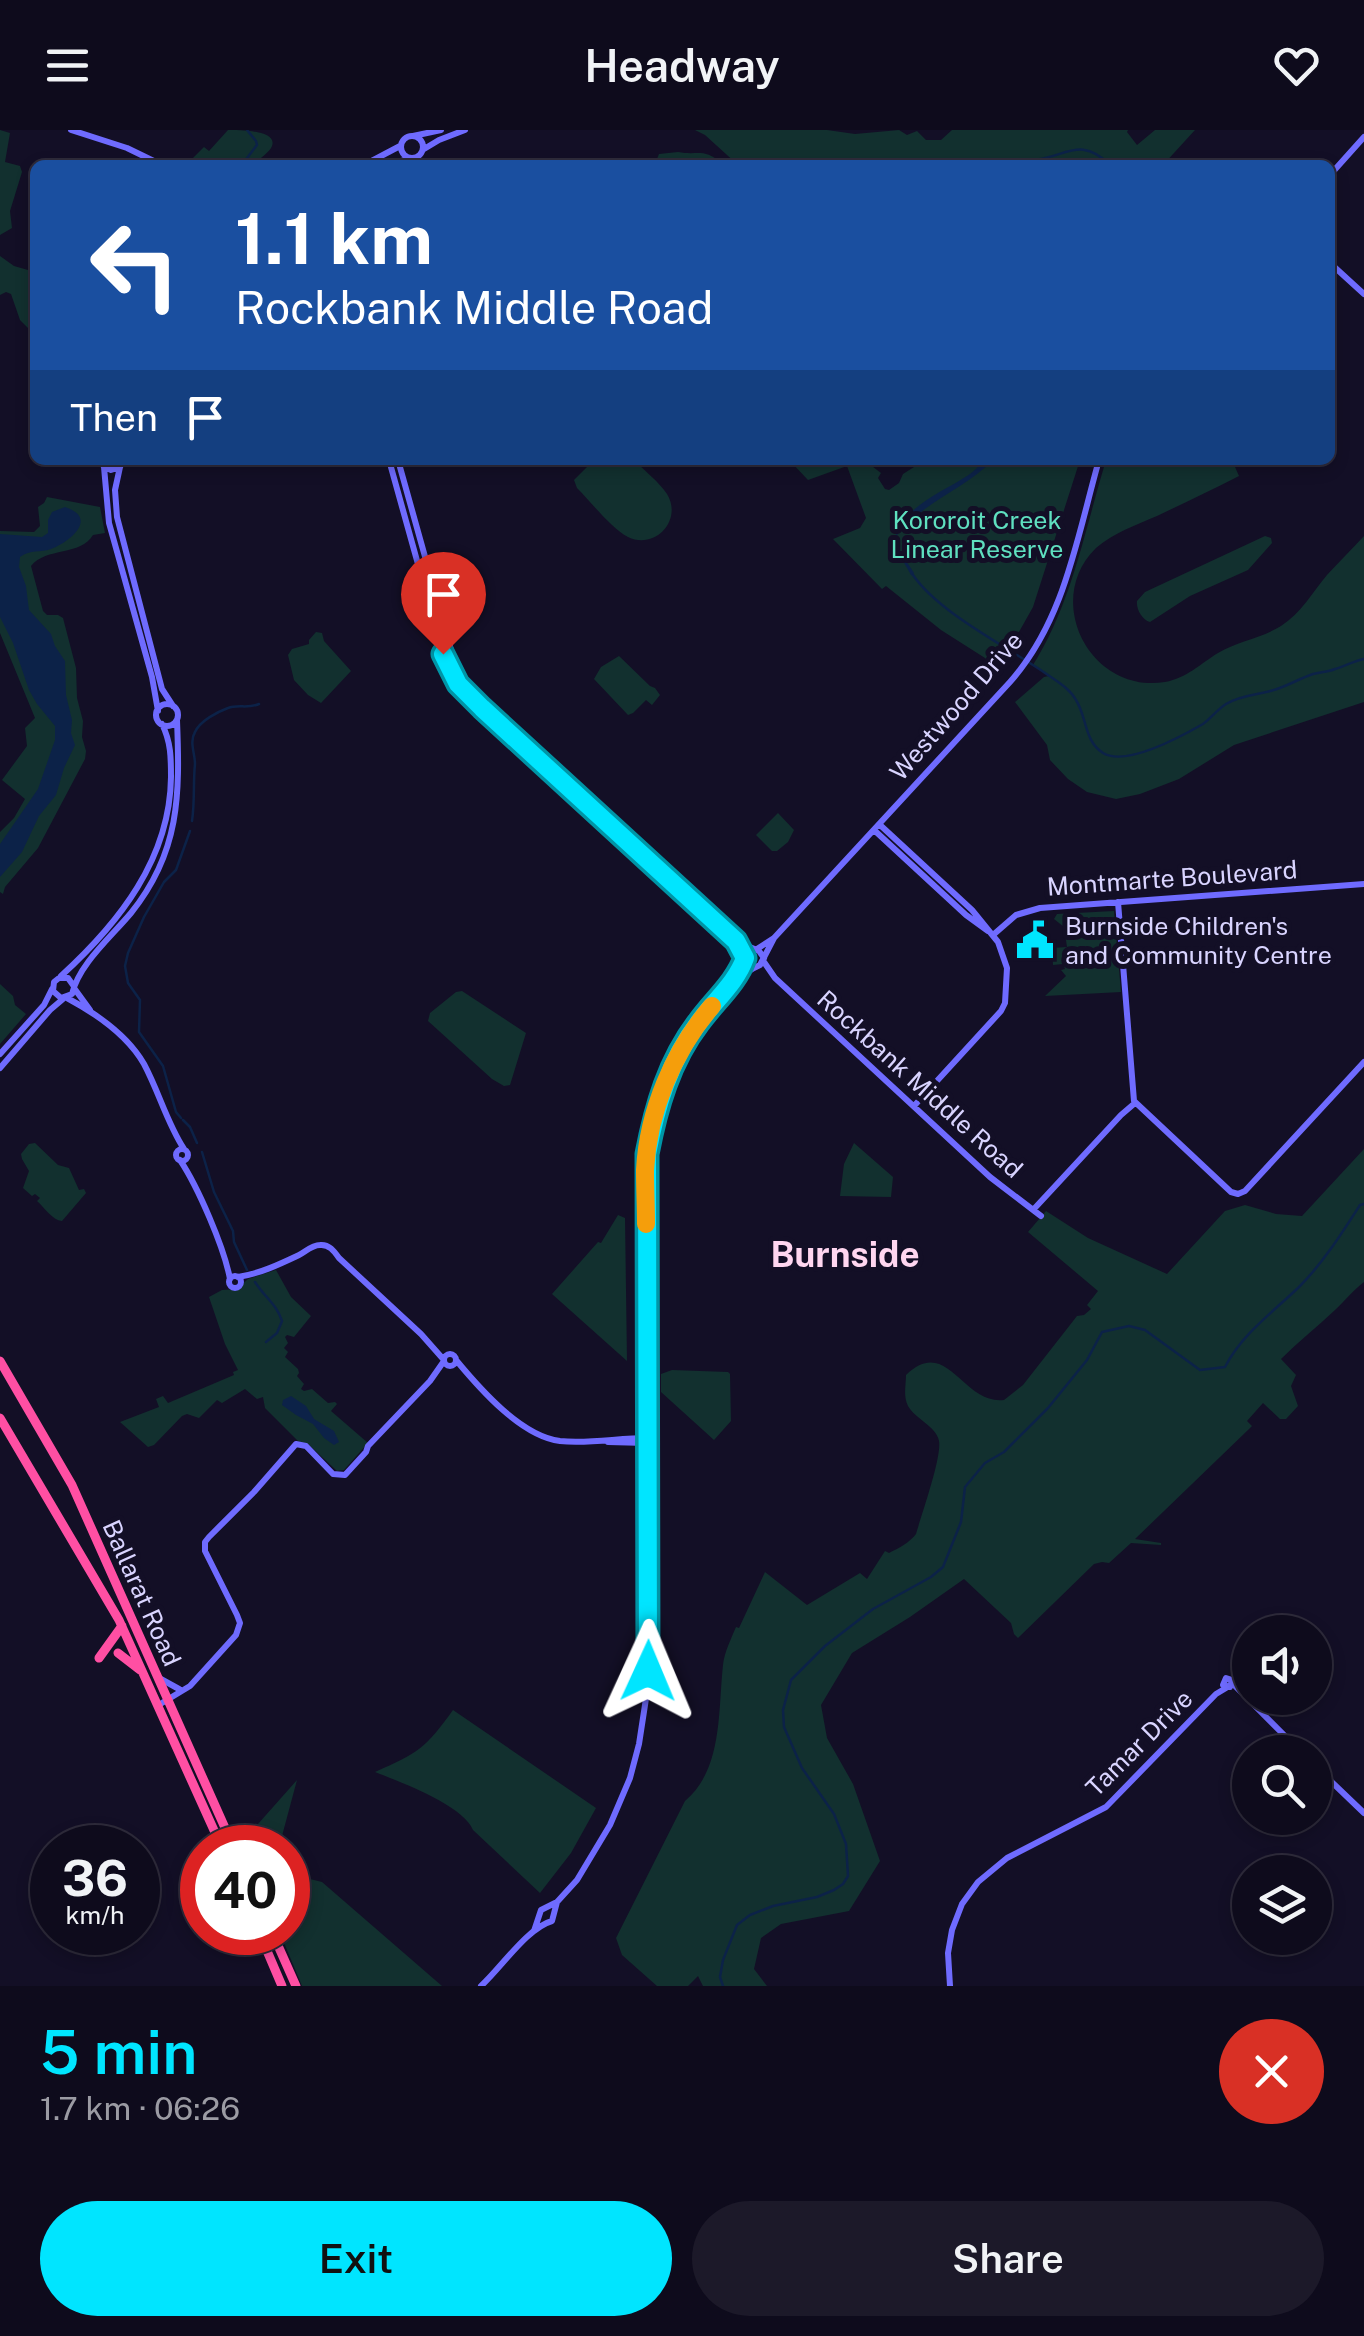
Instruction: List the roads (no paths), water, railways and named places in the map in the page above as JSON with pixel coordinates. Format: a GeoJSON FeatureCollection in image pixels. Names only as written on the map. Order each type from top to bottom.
{"type":"FeatureCollection","features":[{"type":"Feature","properties":{"kind":"highway","name":"Ballarat Road"},"geometry":{"type":"LineString","coordinates":[[0,1361],[72,1486],[224,1825]]}},
{"type":"Feature","properties":{"kind":"highway","name":"Ballarat Road"},"geometry":{"type":"LineString","coordinates":[[0,1418],[122,1626],[212,1825]]}},
{"type":"Feature","properties":{"kind":"highway"},"geometry":{"type":"LineString","coordinates":[[99,1658],[122,1626]]}},
{"type":"Feature","properties":{"kind":"highway"},"geometry":{"type":"LineString","coordinates":[[118,1652],[142,1672]]}},
{"type":"Feature","properties":{"kind":"highway"},"geometry":{"type":"LineString","coordinates":[[164,1720],[175,1715]]}},
{"type":"Feature","properties":{"kind":"highway"},"geometry":{"type":"LineString","coordinates":[[269,1955],[282,1986]]}},
{"type":"Feature","properties":{"kind":"highway"},"geometry":{"type":"LineString","coordinates":[[282,1955],[296,1986]]}},
{"type":"Feature","properties":{"kind":"street"},"geometry":{"type":"LineString","coordinates":[[72,130],[151,160]]}},
{"type":"Feature","properties":{"kind":"street"},"geometry":{"type":"LineString","coordinates":[[373,160],[400,146],[404,139],[441,130]]}},
{"type":"Feature","properties":{"kind":"street"},"geometry":{"type":"LineString","coordinates":[[407,160],[439,140],[466,130]]}},
{"type":"Feature","properties":{"kind":"street"},"geometry":{"type":"LineString","coordinates":[[413,136],[420,140],[423,150]]}},
{"type":"Feature","properties":{"kind":"street"},"geometry":{"type":"LineString","coordinates":[[1335,169],[1364,138]]}},
{"type":"Feature","properties":{"kind":"street"},"geometry":{"type":"LineString","coordinates":[[400,146],[402,154],[412,159]]}},
{"type":"Feature","properties":{"kind":"street"},"geometry":{"type":"LineString","coordinates":[[1335,268],[1364,294]]}},
{"type":"Feature","properties":{"kind":"street"},"geometry":{"type":"LineString","coordinates":[[0,1054],[44,1005],[54,982],[81,958],[132,898],[171,821],[169,740],[157,719],[152,677],[109,522],[103,465]]}},
{"type":"Feature","properties":{"kind":"street"},"geometry":{"type":"LineString","coordinates":[[1,1066],[50,1010],[72,994],[81,970],[143,897],[162,861],[179,783],[178,712],[162,689],[117,517],[114,496],[122,465]]}},
{"type":"Feature","properties":{"kind":"street"},"geometry":{"type":"LineString","coordinates":[[390,465],[451,672],[467,692],[736,941],[762,952],[764,959],[756,968],[734,982]]}},
{"type":"Feature","properties":{"kind":"street"},"geometry":{"type":"LineString","coordinates":[[399,465],[467,692]]}},
{"type":"Feature","properties":{"kind":"street","name":"Westwood Drive"},"geometry":{"type":"LineString","coordinates":[[764,959],[774,938],[1015,677],[1043,637],[1064,588],[1098,465]]}},
{"type":"Feature","properties":{"kind":"street"},"geometry":{"type":"LineString","coordinates":[[399,498],[408,495]]}},
{"type":"Feature","properties":{"kind":"street"},"geometry":{"type":"LineString","coordinates":[[158,711],[164,705],[172,706]]}},
{"type":"Feature","properties":{"kind":"street"},"geometry":{"type":"LineString","coordinates":[[162,724],[170,726],[177,720]]}},
{"type":"Feature","properties":{"kind":"street"},"geometry":{"type":"LineString","coordinates":[[876,827],[966,915],[992,935],[1006,964],[1004,1007],[914,1106]]}},
{"type":"Feature","properties":{"kind":"street","name":"Montmarte Boulevard"},"geometry":{"type":"LineString","coordinates":[[992,935],[1010,918],[1028,910],[1364,884]]}},
{"type":"Feature","properties":{"kind":"street"},"geometry":{"type":"LineString","coordinates":[[1118,902],[1132,1093],[1136,1104],[1234,1193],[1241,1194],[1364,1062]]}},
{"type":"Feature","properties":{"kind":"street","name":"Westwood Drive"},"geometry":{"type":"LineString","coordinates":[[754,949],[774,938]]}},
{"type":"Feature","properties":{"kind":"street"},"geometry":{"type":"LineString","coordinates":[[736,941],[748,964],[756,968]]}},
{"type":"Feature","properties":{"kind":"street"},"geometry":{"type":"LineString","coordinates":[[542,1921],[552,1920],[551,1910],[577,1880],[610,1825],[630,1778],[648,1692],[645,1168],[650,1140],[659,1100],[676,1059],[754,949]]}},
{"type":"Feature","properties":{"kind":"street","name":"Rockbank Middle Road"},"geometry":{"type":"LineString","coordinates":[[764,959],[775,978]]}},
{"type":"Feature","properties":{"kind":"street","name":"Rockbank Middle Road"},"geometry":{"type":"LineString","coordinates":[[756,968],[775,978],[990,1177],[1041,1216]]}},
{"type":"Feature","properties":{"kind":"street"},"geometry":{"type":"LineString","coordinates":[[59,978],[68,978],[94,1015]]}},
{"type":"Feature","properties":{"kind":"street"},"geometry":{"type":"LineString","coordinates":[[52,988],[56,996],[94,1015],[138,1054],[237,1279],[324,1248],[518,1422],[537,1434],[564,1442],[647,1440]]}},
{"type":"Feature","properties":{"kind":"street"},"geometry":{"type":"LineString","coordinates":[[1033,1210],[1136,1104]]}},
{"type":"Feature","properties":{"kind":"street"},"geometry":{"type":"LineString","coordinates":[[156,1704],[190,1686],[236,1635],[240,1623],[210,1556],[214,1533],[298,1444],[304,1445],[335,1476],[341,1476],[449,1361]]}},
{"type":"Feature","properties":{"kind":"street"},"geometry":{"type":"LineString","coordinates":[[158,1678],[179,1690]]}},
{"type":"Feature","properties":{"kind":"street"},"geometry":{"type":"LineString","coordinates":[[168,1698],[197,1679]]}},
{"type":"Feature","properties":{"kind":"street"},"geometry":{"type":"LineString","coordinates":[[175,1715],[190,1686]]}},
{"type":"Feature","properties":{"kind":"street","name":"Tamar Drive"},"geometry":{"type":"LineString","coordinates":[[950,1986],[948,1954],[954,1924],[978,1882],[1007,1858],[1106,1807],[1216,1694],[1228,1686],[1284,1735]]}},
{"type":"Feature","properties":{"kind":"street"},"geometry":{"type":"LineString","coordinates":[[1332,1782],[1364,1812]]}},
{"type":"Feature","properties":{"kind":"street"},"geometry":{"type":"LineString","coordinates":[[482,1986],[542,1921],[541,1910],[551,1910]]}},
{"type":"Feature","properties":{"kind":"water"},"geometry":{"type":"Polygon","coordinates":[[[980,465],[987,465],[919,513],[897,535],[899,550],[914,573],[911,575],[894,545],[897,532],[903,521],[922,503],[980,465]]]}},
{"type":"Feature","properties":{"kind":"water"},"geometry":{"type":"Polygon","coordinates":[[[65,507],[80,517],[81,523],[73,536],[58,546],[20,557],[19,567],[29,610],[51,634],[65,661],[66,695],[75,745],[56,795],[39,816],[22,852],[0,877],[0,844],[38,789],[55,740],[55,726],[29,690],[0,617],[0,534],[42,537],[48,533],[52,512],[65,507]]]}},
{"type":"Feature","properties":{"kind":"water"},"geometry":{"type":"Polygon","coordinates":[[[291,1396],[306,1406],[314,1419],[334,1431],[339,1442],[334,1445],[313,1424],[282,1405],[291,1396]]]}},
{"type":"Feature","properties":{"kind":"waterway"},"geometry":{"type":"LineString","coordinates":[[246,160],[257,145],[247,130]]}},
{"type":"Feature","properties":{"kind":"waterway"},"geometry":{"type":"LineString","coordinates":[[1035,160],[1074,150],[1091,151],[1104,160]]}},
{"type":"Feature","properties":{"kind":"waterway"},"geometry":{"type":"LineString","coordinates":[[913,575],[957,616],[1067,689],[1080,707],[1092,742],[1103,753],[1113,756],[1139,753],[1168,742],[1203,724],[1232,701],[1364,659]]}},
{"type":"Feature","properties":{"kind":"waterway"},"geometry":{"type":"LineString","coordinates":[[192,821],[192,740],[197,728],[224,710],[259,704]]}},
{"type":"Feature","properties":{"kind":"waterway"},"geometry":{"type":"LineString","coordinates":[[181,1118],[163,1066],[139,1032],[140,1000],[128,983],[125,966],[144,917],[164,882],[176,870],[190,831]]}},
{"type":"Feature","properties":{"kind":"waterway"},"geometry":{"type":"LineString","coordinates":[[183,1120],[197,1143]]}},
{"type":"Feature","properties":{"kind":"waterway"},"geometry":{"type":"LineString","coordinates":[[202,1152],[214,1192],[247,1270]]}},
{"type":"Feature","properties":{"kind":"waterway"},"geometry":{"type":"LineString","coordinates":[[723,1986],[723,1960],[737,1925],[773,1906],[834,1890],[848,1876],[846,1844],[834,1814],[802,1768],[784,1727],[783,1710],[791,1680],[825,1646],[873,1609],[943,1567],[961,1522],[965,1487],[985,1463],[1004,1452],[1048,1408],[1087,1360],[1102,1332],[1129,1326],[1145,1330],[1200,1370],[1225,1367],[1249,1334],[1316,1268],[1364,1204]]}},
{"type":"Feature","properties":{"kind":"waterway"},"geometry":{"type":"LineString","coordinates":[[255,1282],[282,1321],[277,1333],[266,1342]]}},
{"type":"Feature","properties":{"kind":"place","name":"Burnside Children's and Community Centre"},"geometry":{"type":"Point","coordinates":[1035,940]}},
{"type":"Feature","properties":{"kind":"district","name":"Burnside"},"geometry":{"type":"Point","coordinates":[845,1255]}},
{"type":"Feature","properties":{"kind":"park label","name":"Kororoit Creek Linear Reserve"},"geometry":{"type":"Point","coordinates":[977,534]}}]}
